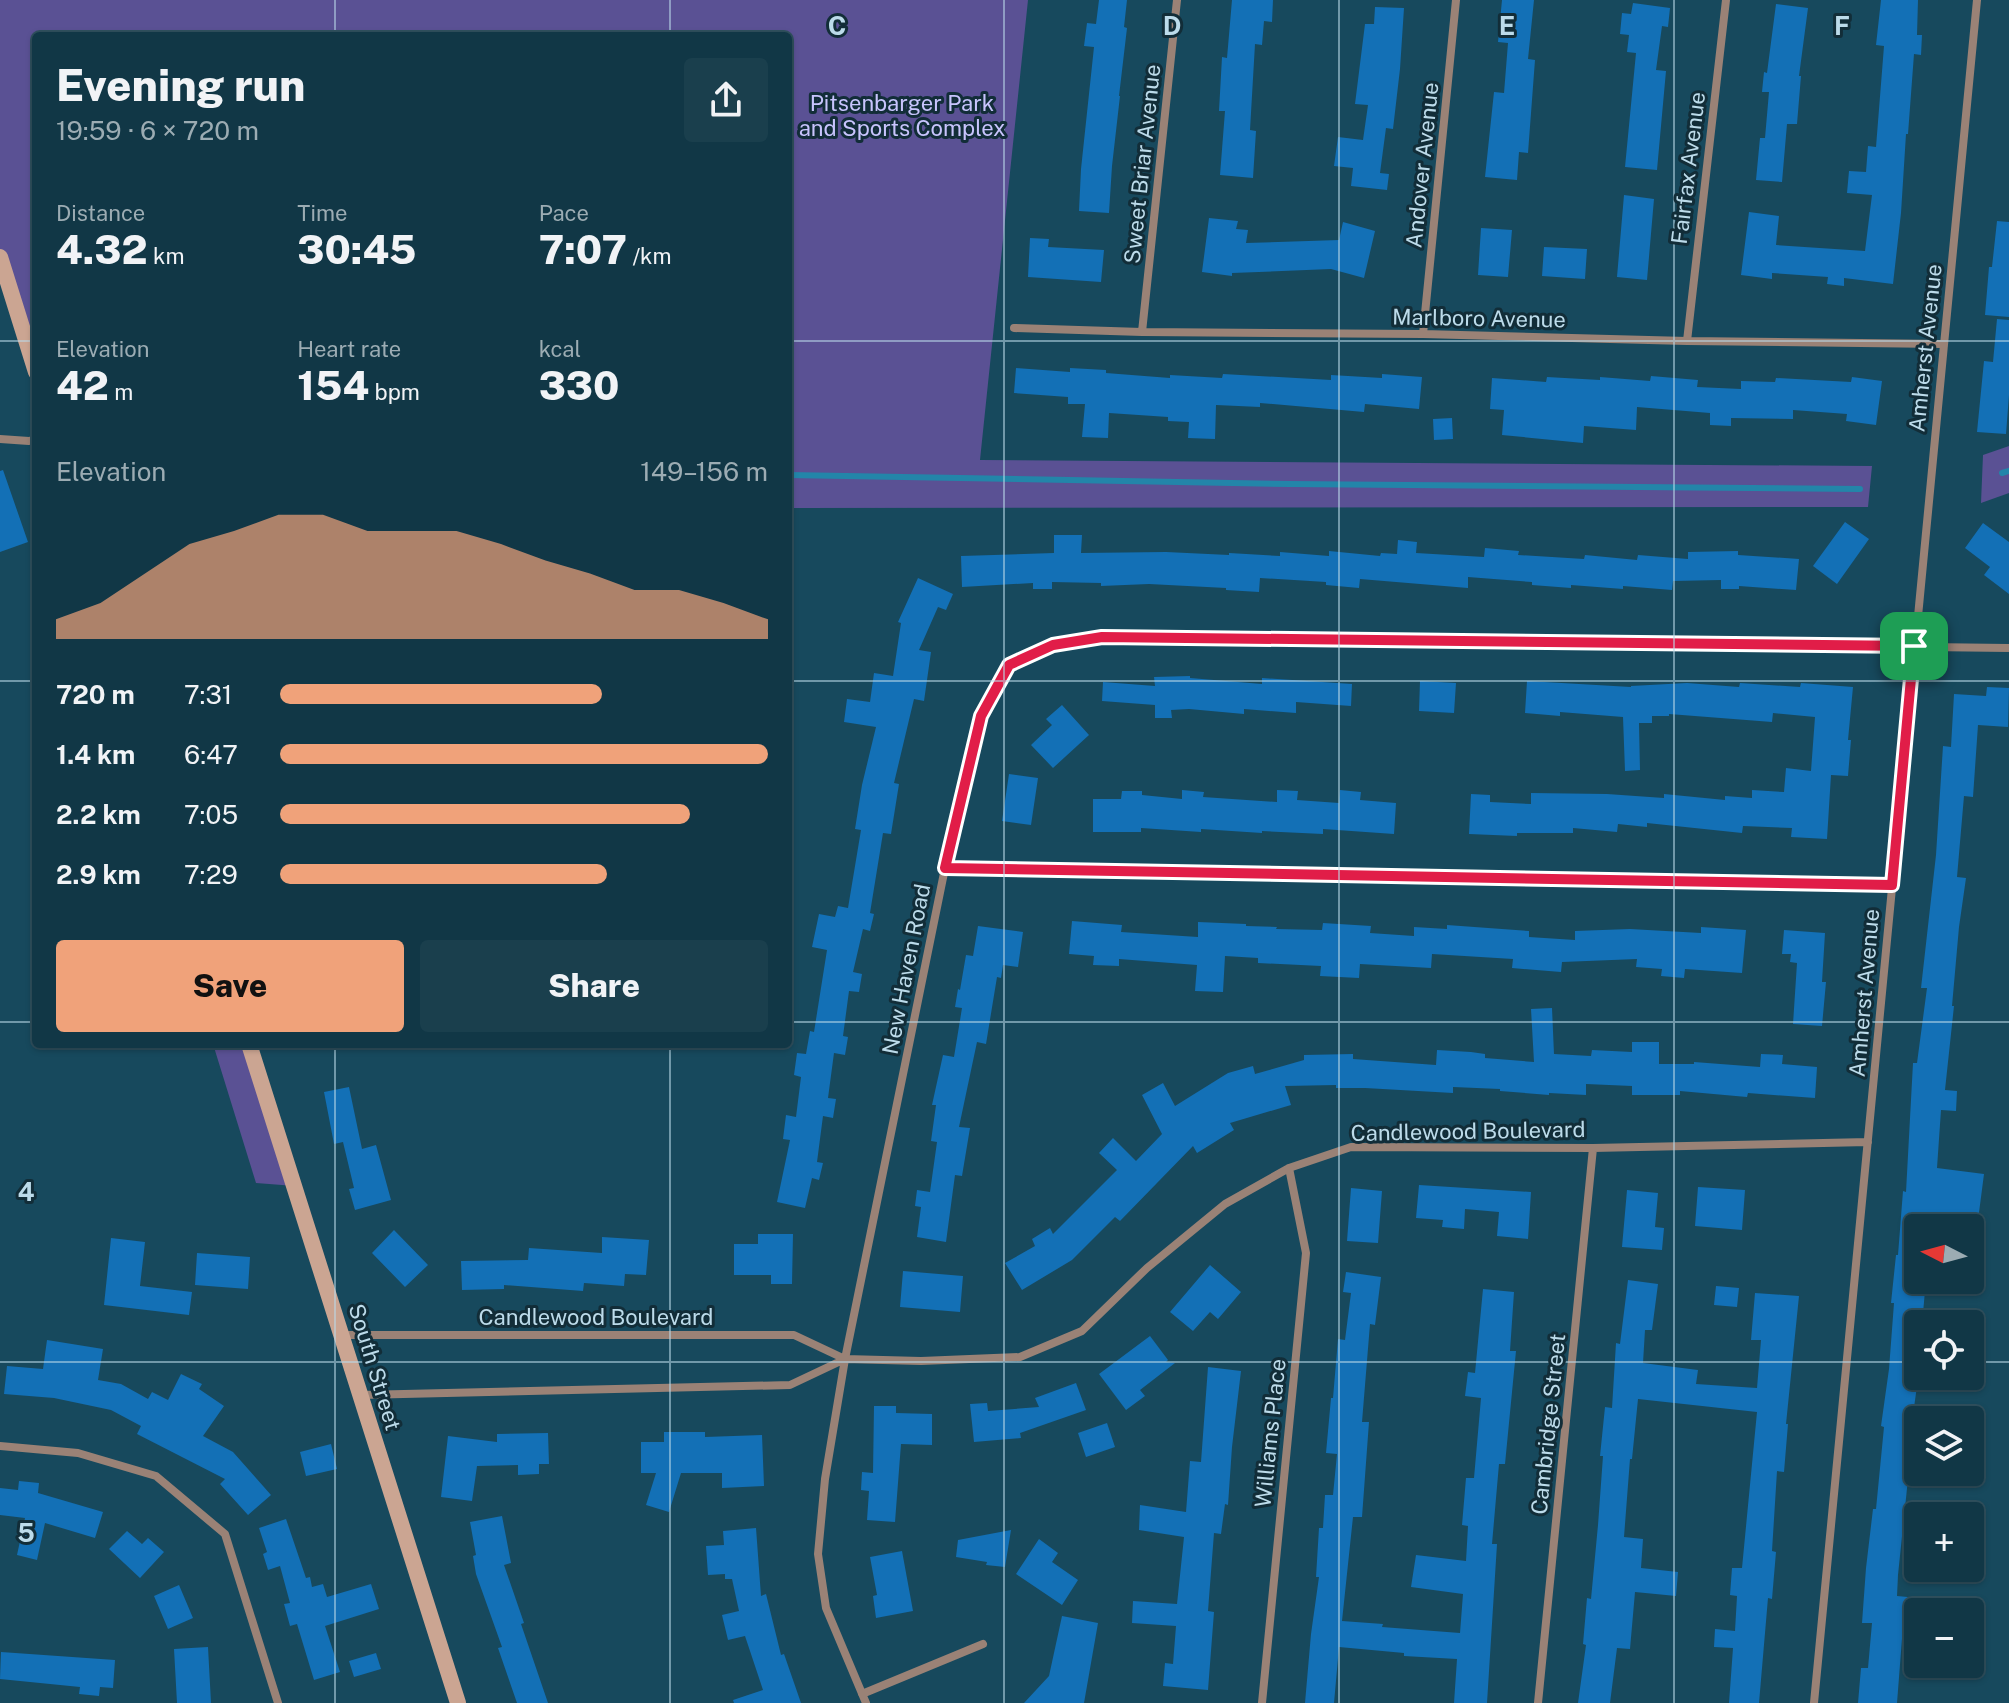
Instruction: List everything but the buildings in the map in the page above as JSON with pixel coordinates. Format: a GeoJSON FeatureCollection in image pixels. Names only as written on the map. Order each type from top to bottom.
{"type":"FeatureCollection","features":[{"type":"Feature","properties":{"kind":"street","name":"Sweet Briar Avenue"},"geometry":{"type":"LineString","coordinates":[[1142,332],[1177,0]]}},
{"type":"Feature","properties":{"kind":"street","name":"Andover Avenue"},"geometry":{"type":"LineString","coordinates":[[1423,334],[1456,0]]}},
{"type":"Feature","properties":{"kind":"street","name":"Fairfax Avenue"},"geometry":{"type":"LineString","coordinates":[[1687,341],[1726,0]]}},
{"type":"Feature","properties":{"kind":"street","name":"Amherst Avenue"},"geometry":{"type":"LineString","coordinates":[[1814,1703],[1977,0]]}},
{"type":"Feature","properties":{"kind":"street"},"geometry":{"type":"LineString","coordinates":[[0,257],[32,359]]}},
{"type":"Feature","properties":{"kind":"street","name":"Marlboro Avenue"},"geometry":{"type":"LineString","coordinates":[[1014,328],[1943,344]]}},
{"type":"Feature","properties":{"kind":"street"},"geometry":{"type":"LineString","coordinates":[[0,439],[32,440]]}},
{"type":"Feature","properties":{"kind":"street","name":"New Haven Road"},"geometry":{"type":"LineString","coordinates":[[864,1698],[826,1608],[818,1554],[825,1479],[845,1359],[945,868],[981,716],[1009,665],[1053,645],[1102,637],[2009,648]]}},
{"type":"Feature","properties":{"kind":"street"},"geometry":{"type":"LineString","coordinates":[[945,868],[1892,885]]}},
{"type":"Feature","properties":{"kind":"street","name":"South Street"},"geometry":{"type":"LineString","coordinates":[[250,1048],[458,1703]]}},
{"type":"Feature","properties":{"kind":"street","name":"Candlewood Boulevard"},"geometry":{"type":"LineString","coordinates":[[342,1335],[794,1335],[845,1359],[921,1361],[1020,1357],[1082,1331],[1147,1268],[1225,1204],[1289,1168],[1351,1147],[1593,1148],[1868,1142]]}},
{"type":"Feature","properties":{"kind":"street","name":"Cambridge Street"},"geometry":{"type":"LineString","coordinates":[[1538,1703],[1593,1148]]}},
{"type":"Feature","properties":{"kind":"street","name":"Williams Place"},"geometry":{"type":"LineString","coordinates":[[1262,1703],[1306,1253],[1289,1168]]}},
{"type":"Feature","properties":{"kind":"street","name":"Candlewood Boulevard"},"geometry":{"type":"LineString","coordinates":[[360,1395],[790,1385],[845,1359]]}},
{"type":"Feature","properties":{"kind":"street"},"geometry":{"type":"LineString","coordinates":[[0,1446],[78,1453],[156,1476],[225,1534],[278,1703]]}},
{"type":"Feature","properties":{"kind":"street"},"geometry":{"type":"LineString","coordinates":[[864,1698],[983,1644]]}},
{"type":"Feature","properties":{"kind":"green space","name":"Pitsenbarger Park and Sports Complex"},"geometry":{"type":"Polygon","coordinates":[[[0,0],[1028,0],[980,460],[1872,466],[1868,507],[792,508],[792,32],[32,32],[32,359],[0,257],[0,0]]]}},
{"type":"Feature","properties":{"kind":"green space"},"geometry":{"type":"Polygon","coordinates":[[[2009,446],[2009,493],[1981,503],[1983,455],[2009,446]]]}},
{"type":"Feature","properties":{"kind":"green space"},"geometry":{"type":"Polygon","coordinates":[[[214,1048],[250,1048],[295,1186],[256,1183],[214,1048]]]}},
{"type":"Feature","properties":{"kind":"waterway"},"geometry":{"type":"LineString","coordinates":[[2002,473],[2009,471]]}},
{"type":"Feature","properties":{"kind":"waterway"},"geometry":{"type":"LineString","coordinates":[[792,475],[1290,484],[1860,489]]}},
{"type":"Feature","properties":{"kind":"route"},"geometry":{"type":"LineString","coordinates":[[1102,637],[1914,646],[1892,885],[945,868],[981,716],[1009,665],[1053,645],[1102,637]]}}]}
